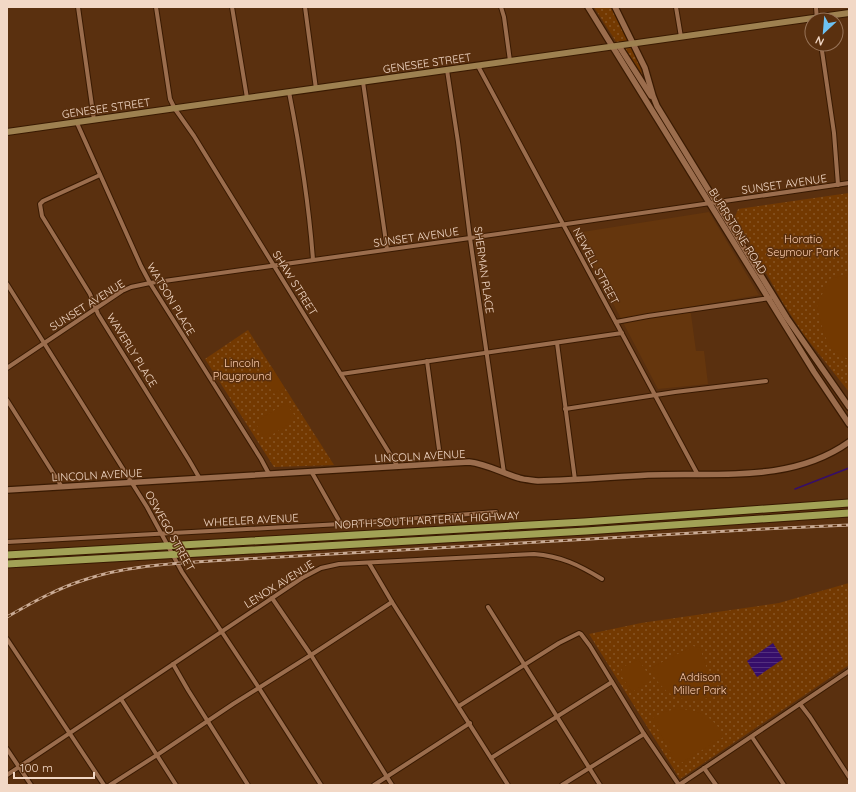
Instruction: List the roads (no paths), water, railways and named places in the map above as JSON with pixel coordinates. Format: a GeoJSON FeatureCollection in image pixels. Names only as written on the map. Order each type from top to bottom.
{"type":"FeatureCollection","features":[{"type":"Feature","properties":{"kind":"highway","name":"NORTH-SOUTH ARTERIAL HIGHWAY"},"geometry":{"type":"LineString","coordinates":[[7,555],[584,522],[849,503]]}},
{"type":"Feature","properties":{"kind":"highway","name":"NORTH-SOUTH ARTERIAL HIGHWAY"},"geometry":{"type":"LineString","coordinates":[[7,564],[578,531],[849,513]]}},
{"type":"Feature","properties":{"kind":"main road","name":"GENESEE STREET"},"geometry":{"type":"LineString","coordinates":[[7,132],[804,21]]}},
{"type":"Feature","properties":{"kind":"street"},"geometry":{"type":"LineString","coordinates":[[78,7],[94,120]]}},
{"type":"Feature","properties":{"kind":"street","name":"SHAW STREET"},"geometry":{"type":"LineString","coordinates":[[156,7],[168,92],[175,109],[194,136],[398,467]]}},
{"type":"Feature","properties":{"kind":"street"},"geometry":{"type":"LineString","coordinates":[[232,7],[247,98]]}},
{"type":"Feature","properties":{"kind":"street"},"geometry":{"type":"LineString","coordinates":[[305,7],[316,88]]}},
{"type":"Feature","properties":{"kind":"street"},"geometry":{"type":"LineString","coordinates":[[501,7],[504,17],[510,61]]}},
{"type":"Feature","properties":{"kind":"street"},"geometry":{"type":"LineString","coordinates":[[588,7],[617,46],[657,106]]}},
{"type":"Feature","properties":{"kind":"street","name":"BURRSTONE ROAD"},"geometry":{"type":"LineString","coordinates":[[615,7],[648,75],[657,106],[716,203],[814,372],[849,424]]}},
{"type":"Feature","properties":{"kind":"street"},"geometry":{"type":"LineString","coordinates":[[676,7],[681,37]]}},
{"type":"Feature","properties":{"kind":"street","name":"BURRSTONE ROAD"},"geometry":{"type":"LineString","coordinates":[[617,46],[709,204],[771,298],[787,318],[849,407]]}},
{"type":"Feature","properties":{"kind":"street"},"geometry":{"type":"LineString","coordinates":[[821,52],[834,133],[838,185]]}},
{"type":"Feature","properties":{"kind":"street","name":"NEWELL STREET"},"geometry":{"type":"LineString","coordinates":[[478,66],[698,475]]}},
{"type":"Feature","properties":{"kind":"street","name":"SHERMAN PLACE"},"geometry":{"type":"LineString","coordinates":[[447,70],[504,473]]}},
{"type":"Feature","properties":{"kind":"street"},"geometry":{"type":"LineString","coordinates":[[363,82],[387,249]]}},
{"type":"Feature","properties":{"kind":"street"},"geometry":{"type":"LineString","coordinates":[[289,92],[296,127],[313,260]]}},
{"type":"Feature","properties":{"kind":"street","name":"WATSON PLACE"},"geometry":{"type":"LineString","coordinates":[[77,123],[150,283],[261,459],[268,474]]}},
{"type":"Feature","properties":{"kind":"street","name":"WAVERLY PLACE"},"geometry":{"type":"LineString","coordinates":[[100,175],[43,201],[40,204],[42,216],[90,294],[98,314],[200,479]]}},
{"type":"Feature","properties":{"kind":"street","name":"SUNSET AVENUE"},"geometry":{"type":"LineString","coordinates":[[7,368],[122,291],[150,283],[849,183]]}},
{"type":"Feature","properties":{"kind":"street","name":"OSWEGO STREET"},"geometry":{"type":"LineString","coordinates":[[7,284],[43,344],[132,482],[169,546],[182,572],[321,785]]}},
{"type":"Feature","properties":{"kind":"street"},"geometry":{"type":"LineString","coordinates":[[616,322],[771,298]]}},
{"type":"Feature","properties":{"kind":"street"},"geometry":{"type":"LineString","coordinates":[[341,374],[622,333]]}},
{"type":"Feature","properties":{"kind":"street"},"geometry":{"type":"LineString","coordinates":[[557,342],[575,480]]}},
{"type":"Feature","properties":{"kind":"street"},"geometry":{"type":"LineString","coordinates":[[428,361],[441,464]]}},
{"type":"Feature","properties":{"kind":"street"},"geometry":{"type":"LineString","coordinates":[[565,409],[675,392],[766,381]]}},
{"type":"Feature","properties":{"kind":"street"},"geometry":{"type":"LineString","coordinates":[[7,400],[62,487]]}},
{"type":"Feature","properties":{"kind":"street","name":"LINCOLN AVENUE"},"geometry":{"type":"LineString","coordinates":[[7,490],[470,462],[478,463],[521,479],[538,481],[649,475],[738,475],[782,470],[818,460],[836,451],[849,442]]}},
{"type":"Feature","properties":{"kind":"street"},"geometry":{"type":"LineString","coordinates":[[312,472],[341,524]]}},
{"type":"Feature","properties":{"kind":"street","name":"WHEELER AVENUE"},"geometry":{"type":"LineString","coordinates":[[7,542],[341,524],[496,512]]}},
{"type":"Feature","properties":{"kind":"street","name":"LENOX AVENUE"},"geometry":{"type":"LineString","coordinates":[[7,775],[302,578],[321,568],[339,564],[534,554],[562,558],[583,567],[602,579]]}},
{"type":"Feature","properties":{"kind":"street"},"geometry":{"type":"LineString","coordinates":[[369,563],[392,602],[508,785]]}},
{"type":"Feature","properties":{"kind":"street"},"geometry":{"type":"LineString","coordinates":[[272,598],[311,655],[392,785]]}},
{"type":"Feature","properties":{"kind":"street"},"geometry":{"type":"LineString","coordinates":[[110,785],[157,756],[208,721],[392,602]]}},
{"type":"Feature","properties":{"kind":"street"},"geometry":{"type":"LineString","coordinates":[[488,607],[600,785]]}},
{"type":"Feature","properties":{"kind":"street"},"geometry":{"type":"LineString","coordinates":[[459,706],[574,634],[579,633],[590,646],[644,734],[679,785],[849,671]]}},
{"type":"Feature","properties":{"kind":"street"},"geometry":{"type":"LineString","coordinates":[[7,639],[104,785]]}},
{"type":"Feature","properties":{"kind":"street"},"geometry":{"type":"LineString","coordinates":[[173,664],[248,785]]}},
{"type":"Feature","properties":{"kind":"street"},"geometry":{"type":"LineString","coordinates":[[491,758],[612,682]]}},
{"type":"Feature","properties":{"kind":"street"},"geometry":{"type":"LineString","coordinates":[[121,699],[176,785]]}},
{"type":"Feature","properties":{"kind":"street"},"geometry":{"type":"LineString","coordinates":[[800,704],[849,777]]}},
{"type":"Feature","properties":{"kind":"street"},"geometry":{"type":"LineString","coordinates":[[374,785],[470,723]]}},
{"type":"Feature","properties":{"kind":"street"},"geometry":{"type":"LineString","coordinates":[[562,785],[644,734]]}},
{"type":"Feature","properties":{"kind":"street"},"geometry":{"type":"LineString","coordinates":[[752,737],[784,785]]}},
{"type":"Feature","properties":{"kind":"street"},"geometry":{"type":"LineString","coordinates":[[7,749],[31,785]]}},
{"type":"Feature","properties":{"kind":"street"},"geometry":{"type":"LineString","coordinates":[[704,768],[716,785]]}},
{"type":"Feature","properties":{"kind":"waterway"},"geometry":{"type":"LineString","coordinates":[[795,489],[849,468]]}},
{"type":"Feature","properties":{"kind":"railway"},"geometry":{"type":"LineString","coordinates":[[7,617],[46,596],[76,583],[117,571],[148,566],[210,561],[849,525]]}},
{"type":"Feature","properties":{"kind":"park label","name":"Horatio Seymour Park"},"geometry":{"type":"Point","coordinates":[803,245]}},
{"type":"Feature","properties":{"kind":"park label","name":"Lincoln Playground"},"geometry":{"type":"Point","coordinates":[242,369]}},
{"type":"Feature","properties":{"kind":"park label","name":"Addison Miller Park"},"geometry":{"type":"Point","coordinates":[700,683]}}]}
